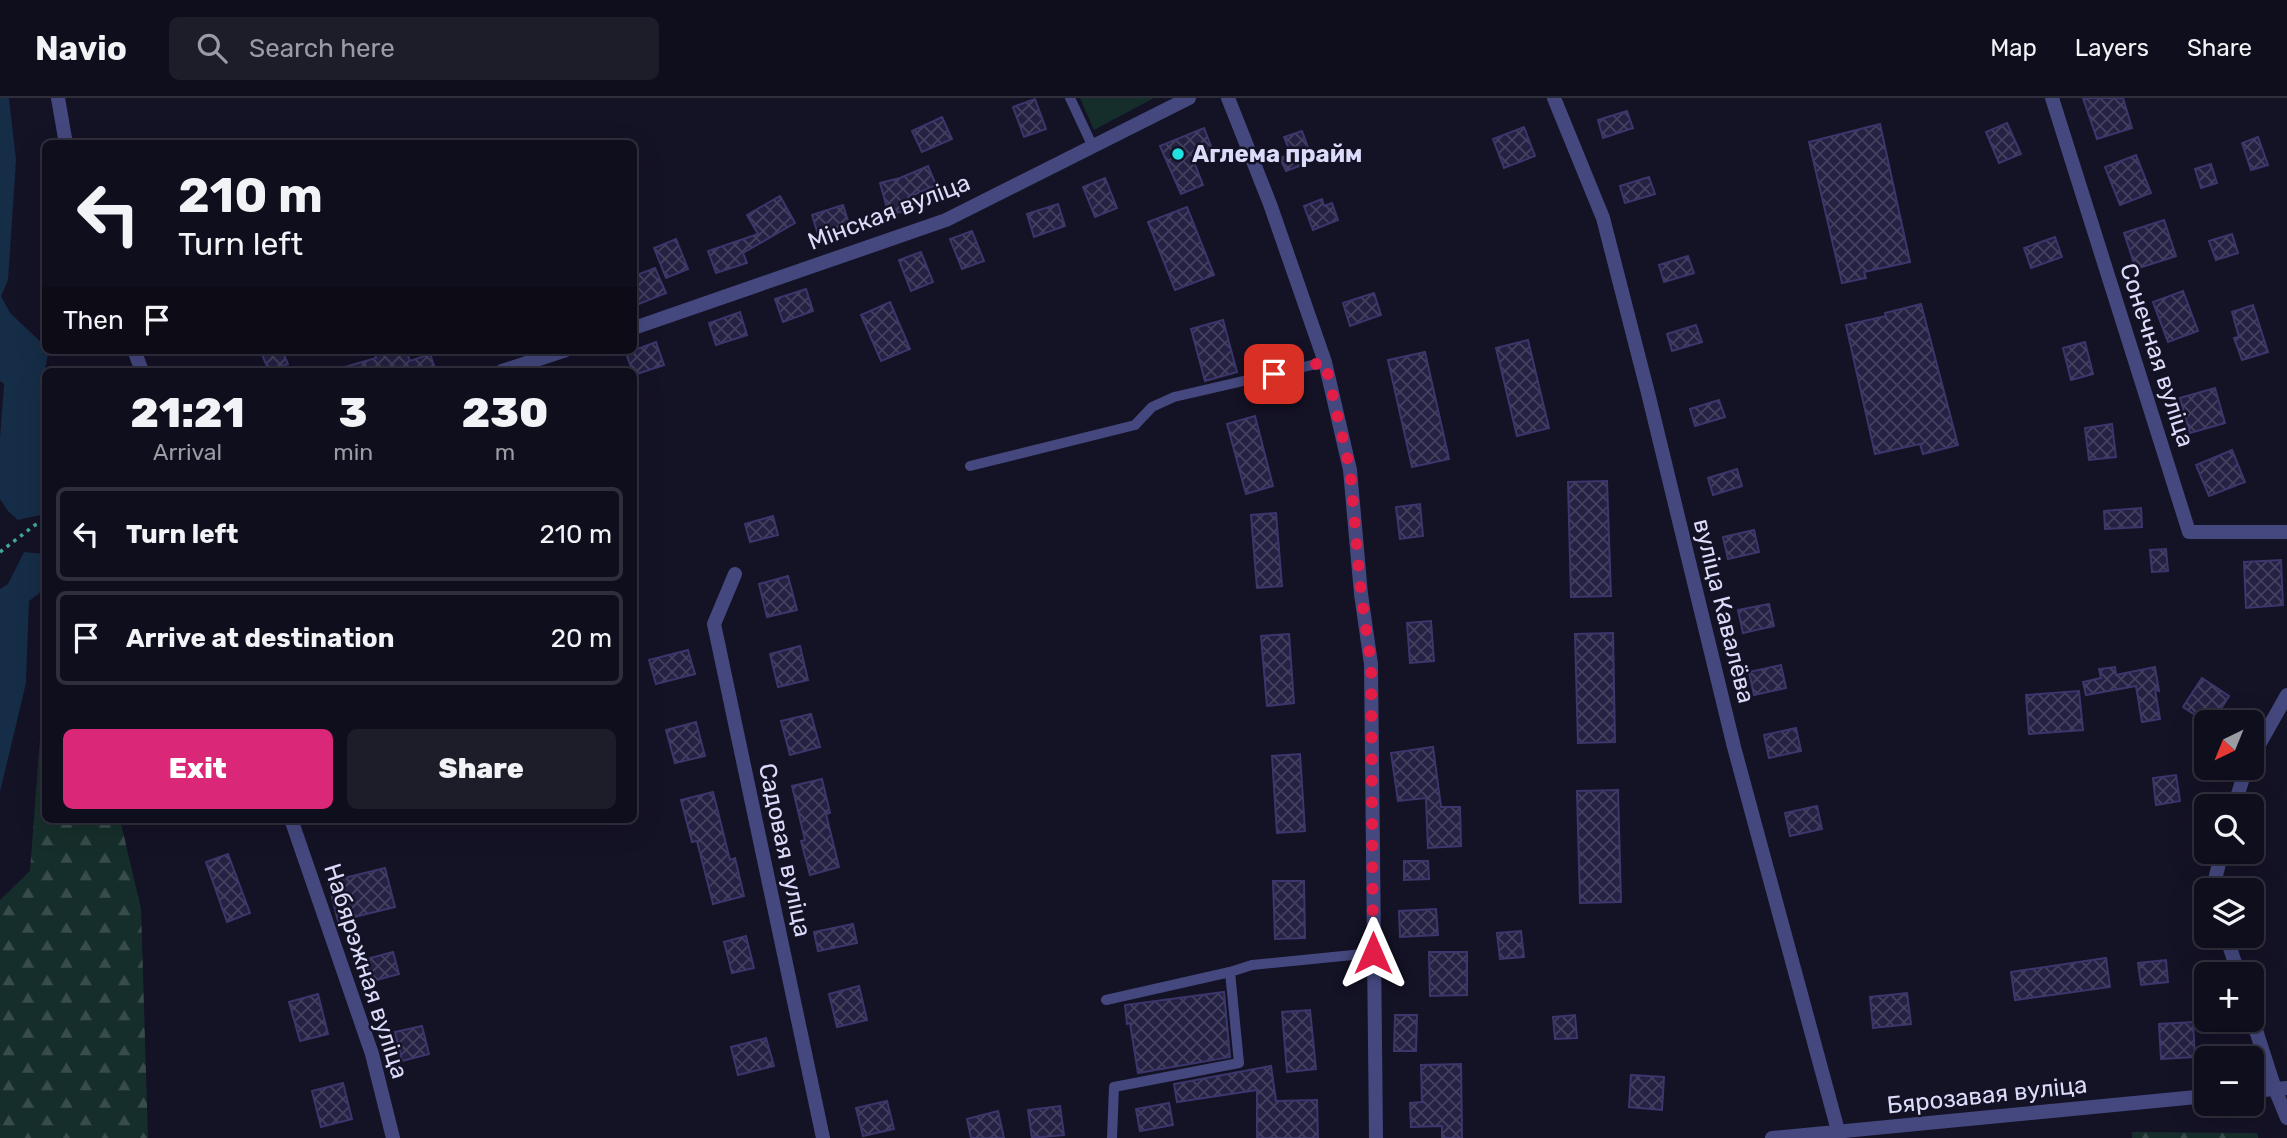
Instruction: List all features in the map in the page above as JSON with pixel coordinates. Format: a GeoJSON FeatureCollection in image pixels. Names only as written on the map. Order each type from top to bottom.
{"type":"FeatureCollection","features":[{"type":"Feature","properties":{"kind":"street"},"geometry":{"type":"LineString","coordinates":[[58,98],[65,140]]}},
{"type":"Feature","properties":{"kind":"street","name":"Мінская вуліца"},"geometry":{"type":"LineString","coordinates":[[637,327],[946,220],[1189,98]]}},
{"type":"Feature","properties":{"kind":"street"},"geometry":{"type":"LineString","coordinates":[[1228,98],[1270,204],[1325,362],[1350,470],[1361,594],[1371,664],[1376,1138]]}},
{"type":"Feature","properties":{"kind":"street","name":"вуліца Кавалёва"},"geometry":{"type":"LineString","coordinates":[[1553,98],[1602,218],[1648,393],[1734,747],[1840,1135]]}},
{"type":"Feature","properties":{"kind":"street","name":"Сонечная вуліца"},"geometry":{"type":"LineString","coordinates":[[2052,98],[2189,532],[2287,532]]}},
{"type":"Feature","properties":{"kind":"street"},"geometry":{"type":"LineString","coordinates":[[511,368],[554,354]]}},
{"type":"Feature","properties":{"kind":"street","name":"Садовая вуліца"},"geometry":{"type":"LineString","coordinates":[[735,574],[714,624],[823,1138]]}},
{"type":"Feature","properties":{"kind":"street"},"geometry":{"type":"LineString","coordinates":[[2264,736],[2287,695]]}},
{"type":"Feature","properties":{"kind":"street","name":"Набярэжная вуліца"},"geometry":{"type":"LineString","coordinates":[[292,823],[372,1054],[393,1138]]}},
{"type":"Feature","properties":{"kind":"street"},"geometry":{"type":"LineString","coordinates":[[2258,1032],[2281,1088],[2287,1118]]}},
{"type":"Feature","properties":{"kind":"street","name":"Бярозавая вуліца"},"geometry":{"type":"LineString","coordinates":[[1772,1138],[1840,1135],[2194,1097]]}},
{"type":"Feature","properties":{"kind":"lane"},"geometry":{"type":"LineString","coordinates":[[1070,98],[1093,147]]}},
{"type":"Feature","properties":{"kind":"lane"},"geometry":{"type":"LineString","coordinates":[[970,466],[1135,425],[1152,407],[1174,397],[1325,362]]}},
{"type":"Feature","properties":{"kind":"lane"},"geometry":{"type":"LineString","coordinates":[[1106,1000],[1252,965],[1373,953]]}},
{"type":"Feature","properties":{"kind":"lane"},"geometry":{"type":"LineString","coordinates":[[1112,1138],[1114,1087],[1239,1063],[1230,972]]}},
{"type":"Feature","properties":{"kind":"path"},"geometry":{"type":"LineString","coordinates":[[0,552],[42,523]]}},
{"type":"Feature","properties":{"kind":"green space"},"geometry":{"type":"Polygon","coordinates":[[[1080,98],[1154,98],[1094,130],[1080,98]]]}},
{"type":"Feature","properties":{"kind":"green space"},"geometry":{"type":"Polygon","coordinates":[[[42,712],[42,823],[121,823],[141,909],[148,1138],[0,1138],[0,900],[30,871],[42,712]]]}},
{"type":"Feature","properties":{"kind":"green space"},"geometry":{"type":"Polygon","coordinates":[[[2132,1132],[2257,1133],[2258,1138],[2132,1138],[2132,1132]]]}},
{"type":"Feature","properties":{"kind":"water"},"geometry":{"type":"Polygon","coordinates":[[[0,98],[9,98],[16,160],[8,280],[1,296],[10,313],[42,343],[42,354],[48,354],[45,368],[42,368],[42,515],[18,520],[0,499],[0,438],[4,384],[0,381],[0,98]]]}},
{"type":"Feature","properties":{"kind":"water"},"geometry":{"type":"Polygon","coordinates":[[[24,552],[42,554],[42,591],[29,601],[26,683],[0,792],[0,589],[8,584],[24,552]]]}},
{"type":"Feature","properties":{"kind":"building"},"geometry":{"type":"Polygon","coordinates":[[[2083,98],[2123,98],[2132,128],[2097,139],[2083,98]]]}},
{"type":"Feature","properties":{"kind":"building"},"geometry":{"type":"Polygon","coordinates":[[[1035,99],[1046,129],[1024,137],[1013,107],[1035,99]]]}},
{"type":"Feature","properties":{"kind":"building"},"geometry":{"type":"Polygon","coordinates":[[[1627,111],[1633,128],[1603,138],[1598,120],[1627,111]]]}},
{"type":"Feature","properties":{"kind":"building"},"geometry":{"type":"Polygon","coordinates":[[[942,117],[952,139],[922,152],[912,131],[942,117]]]}},
{"type":"Feature","properties":{"kind":"building"},"geometry":{"type":"Polygon","coordinates":[[[2007,123],[2021,154],[1999,163],[1986,132],[2007,123]]]}},
{"type":"Feature","properties":{"kind":"building"},"geometry":{"type":"Polygon","coordinates":[[[1880,124],[1910,262],[1864,272],[1866,278],[1842,283],[1809,142],[1880,124]]]}},
{"type":"Feature","properties":{"kind":"building"},"geometry":{"type":"Polygon","coordinates":[[[1524,127],[1535,156],[1504,168],[1493,139],[1524,127]]]}},
{"type":"Feature","properties":{"kind":"building"},"geometry":{"type":"Polygon","coordinates":[[[1204,128],[1214,154],[1194,162],[1203,185],[1181,194],[1160,146],[1204,128]]]}},
{"type":"Feature","properties":{"kind":"building"},"geometry":{"type":"Polygon","coordinates":[[[1302,131],[1313,161],[1286,171],[1280,158],[1291,154],[1284,137],[1302,131]]]}},
{"type":"Feature","properties":{"kind":"building"},"geometry":{"type":"Polygon","coordinates":[[[2258,137],[2268,165],[2251,170],[2242,143],[2258,137]]]}},
{"type":"Feature","properties":{"kind":"building"},"geometry":{"type":"Polygon","coordinates":[[[2136,155],[2151,193],[2120,205],[2105,167],[2136,155]]]}},
{"type":"Feature","properties":{"kind":"building"},"geometry":{"type":"Polygon","coordinates":[[[2211,164],[2217,183],[2201,188],[2195,169],[2211,164]]]}},
{"type":"Feature","properties":{"kind":"building"},"geometry":{"type":"Polygon","coordinates":[[[928,166],[936,185],[909,197],[912,209],[889,215],[880,183],[928,166]]]}},
{"type":"Feature","properties":{"kind":"building"},"geometry":{"type":"Polygon","coordinates":[[[1649,177],[1655,194],[1625,203],[1620,186],[1649,177]]]}},
{"type":"Feature","properties":{"kind":"building"},"geometry":{"type":"Polygon","coordinates":[[[1105,178],[1117,208],[1095,217],[1083,187],[1105,178]]]}},
{"type":"Feature","properties":{"kind":"building"},"geometry":{"type":"Polygon","coordinates":[[[780,196],[795,223],[743,253],[747,263],[716,273],[708,251],[758,234],[747,215],[780,196]]]}},
{"type":"Feature","properties":{"kind":"building"},"geometry":{"type":"Polygon","coordinates":[[[1322,199],[1324,206],[1332,203],[1338,220],[1313,230],[1304,206],[1322,199]]]}},
{"type":"Feature","properties":{"kind":"building"},"geometry":{"type":"Polygon","coordinates":[[[1058,204],[1065,226],[1034,237],[1027,214],[1058,204]]]}},
{"type":"Feature","properties":{"kind":"building"},"geometry":{"type":"Polygon","coordinates":[[[843,205],[850,227],[819,238],[812,215],[843,205]]]}},
{"type":"Feature","properties":{"kind":"building"},"geometry":{"type":"Polygon","coordinates":[[[1187,207],[1214,275],[1175,290],[1148,222],[1187,207]]]}},
{"type":"Feature","properties":{"kind":"building"},"geometry":{"type":"Polygon","coordinates":[[[2164,220],[2176,256],[2136,269],[2124,233],[2164,220]]]}},
{"type":"Feature","properties":{"kind":"building"},"geometry":{"type":"Polygon","coordinates":[[[972,231],[984,261],[962,269],[950,239],[972,231]]]}},
{"type":"Feature","properties":{"kind":"building"},"geometry":{"type":"Polygon","coordinates":[[[2232,234],[2238,253],[2216,260],[2209,241],[2232,234]]]}},
{"type":"Feature","properties":{"kind":"building"},"geometry":{"type":"Polygon","coordinates":[[[2055,237],[2062,257],[2031,268],[2024,248],[2055,237]]]}},
{"type":"Feature","properties":{"kind":"building"},"geometry":{"type":"Polygon","coordinates":[[[676,239],[688,269],[666,278],[654,248],[676,239]]]}},
{"type":"Feature","properties":{"kind":"building"},"geometry":{"type":"Polygon","coordinates":[[[921,252],[933,282],[911,291],[899,260],[921,252]]]}},
{"type":"Feature","properties":{"kind":"building"},"geometry":{"type":"Polygon","coordinates":[[[1688,256],[1694,273],[1664,282],[1659,265],[1688,256]]]}},
{"type":"Feature","properties":{"kind":"building"},"geometry":{"type":"Polygon","coordinates":[[[655,268],[666,293],[637,305],[637,275],[655,268]]]}},
{"type":"Feature","properties":{"kind":"building"},"geometry":{"type":"Polygon","coordinates":[[[806,289],[813,311],[783,322],[775,299],[806,289]]]}},
{"type":"Feature","properties":{"kind":"building"},"geometry":{"type":"Polygon","coordinates":[[[2183,291],[2198,331],[2168,342],[2153,302],[2183,291]]]}},
{"type":"Feature","properties":{"kind":"building"},"geometry":{"type":"Polygon","coordinates":[[[1374,293],[1381,315],[1350,326],[1343,303],[1374,293]]]}},
{"type":"Feature","properties":{"kind":"building"},"geometry":{"type":"Polygon","coordinates":[[[890,302],[910,349],[881,361],[861,315],[890,302]]]}},
{"type":"Feature","properties":{"kind":"building"},"geometry":{"type":"Polygon","coordinates":[[[1921,304],[1958,445],[1923,454],[1920,444],[1875,454],[1846,325],[1886,316],[1885,313],[1921,304]]]}},
{"type":"Feature","properties":{"kind":"building"},"geometry":{"type":"Polygon","coordinates":[[[2253,305],[2268,352],[2242,360],[2234,338],[2239,337],[2232,312],[2253,305]]]}},
{"type":"Feature","properties":{"kind":"building"},"geometry":{"type":"Polygon","coordinates":[[[740,312],[747,335],[716,345],[709,323],[740,312]]]}},
{"type":"Feature","properties":{"kind":"building"},"geometry":{"type":"Polygon","coordinates":[[[1223,320],[1237,372],[1205,381],[1191,329],[1223,320]]]}},
{"type":"Feature","properties":{"kind":"building"},"geometry":{"type":"Polygon","coordinates":[[[1696,325],[1702,342],[1672,351],[1667,334],[1696,325]]]}},
{"type":"Feature","properties":{"kind":"building"},"geometry":{"type":"Polygon","coordinates":[[[1528,340],[1549,428],[1517,436],[1496,348],[1528,340]]]}},
{"type":"Feature","properties":{"kind":"building"},"geometry":{"type":"Polygon","coordinates":[[[656,342],[664,365],[637,374],[637,368],[631,368],[626,354],[637,354],[637,349],[656,342]]]}},
{"type":"Feature","properties":{"kind":"building"},"geometry":{"type":"Polygon","coordinates":[[[2085,342],[2093,374],[2071,380],[2063,348],[2085,342]]]}},
{"type":"Feature","properties":{"kind":"building"},"geometry":{"type":"Polygon","coordinates":[[[1425,352],[1449,459],[1412,467],[1388,360],[1425,352]]]}},
{"type":"Feature","properties":{"kind":"building"},"geometry":{"type":"Polygon","coordinates":[[[262,354],[284,354],[288,364],[268,368],[262,354]]]}},
{"type":"Feature","properties":{"kind":"building"},"geometry":{"type":"Polygon","coordinates":[[[375,354],[407,354],[410,361],[430,354],[435,368],[345,368],[376,358],[375,354]]]}},
{"type":"Feature","properties":{"kind":"building"},"geometry":{"type":"Polygon","coordinates":[[[2215,388],[2225,423],[2190,433],[2180,398],[2215,388]]]}},
{"type":"Feature","properties":{"kind":"building"},"geometry":{"type":"Polygon","coordinates":[[[1719,400],[1725,417],[1695,426],[1690,409],[1719,400]]]}},
{"type":"Feature","properties":{"kind":"building"},"geometry":{"type":"Polygon","coordinates":[[[1255,416],[1273,486],[1246,494],[1227,424],[1255,416]]]}},
{"type":"Feature","properties":{"kind":"building"},"geometry":{"type":"Polygon","coordinates":[[[2112,424],[2116,457],[2089,460],[2085,428],[2112,424]]]}},
{"type":"Feature","properties":{"kind":"building"},"geometry":{"type":"Polygon","coordinates":[[[2232,450],[2245,482],[2209,496],[2196,465],[2232,450]]]}},
{"type":"Feature","properties":{"kind":"building"},"geometry":{"type":"Polygon","coordinates":[[[1737,469],[1742,486],[1713,495],[1708,478],[1737,469]]]}},
{"type":"Feature","properties":{"kind":"building"},"geometry":{"type":"Polygon","coordinates":[[[1607,481],[1611,596],[1571,597],[1568,482],[1607,481]]]}},
{"type":"Feature","properties":{"kind":"building"},"geometry":{"type":"Polygon","coordinates":[[[1420,504],[1423,536],[1400,539],[1396,507],[1420,504]]]}},
{"type":"Feature","properties":{"kind":"building"},"geometry":{"type":"Polygon","coordinates":[[[2141,508],[2142,527],[2105,529],[2104,511],[2141,508]]]}},
{"type":"Feature","properties":{"kind":"building"},"geometry":{"type":"Polygon","coordinates":[[[1276,513],[1282,586],[1257,588],[1251,515],[1276,513]]]}},
{"type":"Feature","properties":{"kind":"building"},"geometry":{"type":"Polygon","coordinates":[[[773,516],[778,535],[750,542],[745,524],[773,516]]]}},
{"type":"Feature","properties":{"kind":"building"},"geometry":{"type":"Polygon","coordinates":[[[1754,530],[1759,552],[1728,559],[1723,537],[1754,530]]]}},
{"type":"Feature","properties":{"kind":"building"},"geometry":{"type":"Polygon","coordinates":[[[2166,549],[2168,571],[2152,572],[2150,550],[2166,549]]]}},
{"type":"Feature","properties":{"kind":"building"},"geometry":{"type":"Polygon","coordinates":[[[2281,560],[2283,605],[2246,608],[2244,562],[2281,560]]]}},
{"type":"Feature","properties":{"kind":"building"},"geometry":{"type":"Polygon","coordinates":[[[788,576],[797,610],[767,617],[759,584],[788,576]]]}},
{"type":"Feature","properties":{"kind":"building"},"geometry":{"type":"Polygon","coordinates":[[[1769,604],[1774,626],[1743,633],[1738,610],[1769,604]]]}},
{"type":"Feature","properties":{"kind":"building"},"geometry":{"type":"Polygon","coordinates":[[[1431,621],[1434,661],[1410,663],[1407,623],[1431,621]]]}},
{"type":"Feature","properties":{"kind":"building"},"geometry":{"type":"Polygon","coordinates":[[[1613,633],[1615,742],[1578,743],[1575,634],[1613,633]]]}},
{"type":"Feature","properties":{"kind":"building"},"geometry":{"type":"Polygon","coordinates":[[[1289,634],[1294,703],[1267,706],[1261,636],[1289,634]]]}},
{"type":"Feature","properties":{"kind":"building"},"geometry":{"type":"Polygon","coordinates":[[[800,646],[808,680],[778,687],[770,654],[800,646]]]}},
{"type":"Feature","properties":{"kind":"building"},"geometry":{"type":"Polygon","coordinates":[[[688,650],[695,674],[656,684],[649,660],[688,650]]]}},
{"type":"Feature","properties":{"kind":"building"},"geometry":{"type":"Polygon","coordinates":[[[1781,665],[1786,688],[1754,695],[1749,672],[1781,665]]]}},
{"type":"Feature","properties":{"kind":"building"},"geometry":{"type":"Polygon","coordinates":[[[2115,667],[2116,675],[2155,667],[2159,691],[2155,689],[2160,719],[2142,722],[2136,686],[2086,695],[2083,682],[2101,678],[2099,669],[2115,667]]]}},
{"type":"Feature","properties":{"kind":"building"},"geometry":{"type":"Polygon","coordinates":[[[2202,678],[2229,696],[2220,710],[2194,710],[2194,714],[2183,707],[2202,678]]]}},
{"type":"Feature","properties":{"kind":"building"},"geometry":{"type":"Polygon","coordinates":[[[2079,691],[2083,730],[2029,734],[2026,695],[2079,691]]]}},
{"type":"Feature","properties":{"kind":"building"},"geometry":{"type":"Polygon","coordinates":[[[811,714],[820,747],[790,755],[781,721],[811,714]]]}},
{"type":"Feature","properties":{"kind":"building"},"geometry":{"type":"Polygon","coordinates":[[[696,722],[705,756],[675,763],[666,730],[696,722]]]}},
{"type":"Feature","properties":{"kind":"building"},"geometry":{"type":"Polygon","coordinates":[[[1796,728],[1801,751],[1769,758],[1764,735],[1796,728]]]}},
{"type":"Feature","properties":{"kind":"building"},"geometry":{"type":"Polygon","coordinates":[[[1433,747],[1441,807],[1460,807],[1461,846],[1428,848],[1426,798],[1398,801],[1391,753],[1433,747]]]}},
{"type":"Feature","properties":{"kind":"building"},"geometry":{"type":"Polygon","coordinates":[[[1300,754],[1305,831],[1277,833],[1272,756],[1300,754]]]}},
{"type":"Feature","properties":{"kind":"building"},"geometry":{"type":"Polygon","coordinates":[[[2176,775],[2180,801],[2156,805],[2153,778],[2176,775]]]}},
{"type":"Feature","properties":{"kind":"building"},"geometry":{"type":"Polygon","coordinates":[[[822,779],[830,813],[826,814],[839,867],[810,875],[792,786],[822,779]]]}},
{"type":"Feature","properties":{"kind":"building"},"geometry":{"type":"Polygon","coordinates":[[[1618,790],[1621,902],[1580,903],[1577,791],[1618,790]]]}},
{"type":"Feature","properties":{"kind":"building"},"geometry":{"type":"Polygon","coordinates":[[[713,792],[730,860],[735,858],[744,896],[713,904],[697,841],[692,842],[681,800],[713,792]]]}},
{"type":"Feature","properties":{"kind":"building"},"geometry":{"type":"Polygon","coordinates":[[[1817,806],[1822,829],[1790,836],[1785,813],[1817,806]]]}},
{"type":"Feature","properties":{"kind":"building"},"geometry":{"type":"Polygon","coordinates":[[[228,854],[250,913],[227,922],[206,862],[228,854]]]}},
{"type":"Feature","properties":{"kind":"building"},"geometry":{"type":"Polygon","coordinates":[[[1404,861],[1428,861],[1429,879],[1404,880],[1404,861]]]}},
{"type":"Feature","properties":{"kind":"building"},"geometry":{"type":"Polygon","coordinates":[[[385,868],[395,907],[338,921],[328,882],[385,868]]]}},
{"type":"Feature","properties":{"kind":"building"},"geometry":{"type":"Polygon","coordinates":[[[1273,881],[1304,881],[1305,938],[1275,939],[1273,881]]]}},
{"type":"Feature","properties":{"kind":"building"},"geometry":{"type":"Polygon","coordinates":[[[1436,909],[1438,935],[1400,937],[1399,911],[1436,909]]]}},
{"type":"Feature","properties":{"kind":"building"},"geometry":{"type":"Polygon","coordinates":[[[853,924],[857,943],[818,951],[814,932],[853,924]]]}},
{"type":"Feature","properties":{"kind":"building"},"geometry":{"type":"Polygon","coordinates":[[[1521,931],[1524,957],[1500,959],[1497,933],[1521,931]]]}},
{"type":"Feature","properties":{"kind":"building"},"geometry":{"type":"Polygon","coordinates":[[[746,936],[754,968],[732,973],[724,942],[746,936]]]}},
{"type":"Feature","properties":{"kind":"building"},"geometry":{"type":"Polygon","coordinates":[[[393,952],[399,974],[365,983],[359,961],[393,952]]]}},
{"type":"Feature","properties":{"kind":"building"},"geometry":{"type":"Polygon","coordinates":[[[1429,952],[1467,952],[1467,995],[1430,996],[1429,952]]]}},
{"type":"Feature","properties":{"kind":"building"},"geometry":{"type":"Polygon","coordinates":[[[2106,958],[2110,987],[2015,1000],[2011,972],[2106,958]]]}},
{"type":"Feature","properties":{"kind":"building"},"geometry":{"type":"Polygon","coordinates":[[[2166,960],[2168,982],[2141,985],[2138,963],[2166,960]]]}},
{"type":"Feature","properties":{"kind":"building"},"geometry":{"type":"Polygon","coordinates":[[[859,986],[867,1020],[837,1027],[829,994],[859,986]]]}},
{"type":"Feature","properties":{"kind":"building"},"geometry":{"type":"Polygon","coordinates":[[[1224,992],[1230,1057],[1138,1073],[1125,1005],[1224,992]]]}},
{"type":"Feature","properties":{"kind":"building"},"geometry":{"type":"Polygon","coordinates":[[[1907,993],[1911,1024],[1873,1028],[1870,997],[1907,993]]]}},
{"type":"Feature","properties":{"kind":"building"},"geometry":{"type":"Polygon","coordinates":[[[318,994],[328,1034],[300,1041],[289,1002],[318,994]]]}},
{"type":"Feature","properties":{"kind":"building"},"geometry":{"type":"Polygon","coordinates":[[[1310,1010],[1316,1069],[1287,1072],[1282,1012],[1310,1010]]]}},
{"type":"Feature","properties":{"kind":"building"},"geometry":{"type":"Polygon","coordinates":[[[1395,1015],[1417,1015],[1416,1051],[1394,1051],[1395,1015]]]}},
{"type":"Feature","properties":{"kind":"building"},"geometry":{"type":"Polygon","coordinates":[[[1575,1015],[1577,1038],[1555,1039],[1553,1017],[1575,1015]]]}},
{"type":"Feature","properties":{"kind":"building"},"geometry":{"type":"Polygon","coordinates":[[[2193,1022],[2194,1057],[2161,1059],[2159,1024],[2193,1022]]]}},
{"type":"Feature","properties":{"kind":"building"},"geometry":{"type":"Polygon","coordinates":[[[422,1026],[429,1054],[402,1061],[395,1032],[422,1026]]]}},
{"type":"Feature","properties":{"kind":"building"},"geometry":{"type":"Polygon","coordinates":[[[766,1038],[774,1066],[738,1075],[731,1047],[766,1038]]]}},
{"type":"Feature","properties":{"kind":"building"},"geometry":{"type":"Polygon","coordinates":[[[1461,1064],[1462,1138],[1442,1138],[1442,1126],[1411,1127],[1410,1103],[1422,1102],[1421,1065],[1461,1064]]]}},
{"type":"Feature","properties":{"kind":"building"},"geometry":{"type":"Polygon","coordinates":[[[1271,1066],[1276,1101],[1317,1100],[1318,1138],[1257,1138],[1257,1090],[1177,1102],[1174,1084],[1271,1066]]]}},
{"type":"Feature","properties":{"kind":"building"},"geometry":{"type":"Polygon","coordinates":[[[1631,1075],[1664,1077],[1662,1110],[1629,1107],[1631,1075]]]}},
{"type":"Feature","properties":{"kind":"building"},"geometry":{"type":"Polygon","coordinates":[[[343,1083],[352,1119],[321,1127],[312,1091],[343,1083]]]}},
{"type":"Feature","properties":{"kind":"building"},"geometry":{"type":"Polygon","coordinates":[[[887,1101],[894,1129],[863,1136],[856,1108],[887,1101]]]}},
{"type":"Feature","properties":{"kind":"building"},"geometry":{"type":"Polygon","coordinates":[[[1169,1103],[1173,1125],[1140,1131],[1136,1109],[1169,1103]]]}},
{"type":"Feature","properties":{"kind":"building"},"geometry":{"type":"Polygon","coordinates":[[[1060,1106],[1064,1135],[1032,1138],[1028,1110],[1060,1106]]]}},
{"type":"Feature","properties":{"kind":"building"},"geometry":{"type":"Polygon","coordinates":[[[998,1111],[1004,1138],[971,1138],[967,1119],[998,1111]]]}},
{"type":"Feature","properties":{"kind":"place","name":"Аглема прайм"},"geometry":{"type":"Point","coordinates":[1178,154]}},
{"type":"Feature","properties":{"kind":"route"},"geometry":{"type":"LineString","coordinates":[[1274,374],[1325,362],[1350,470],[1361,594],[1371,664],[1373,953]]}}]}
